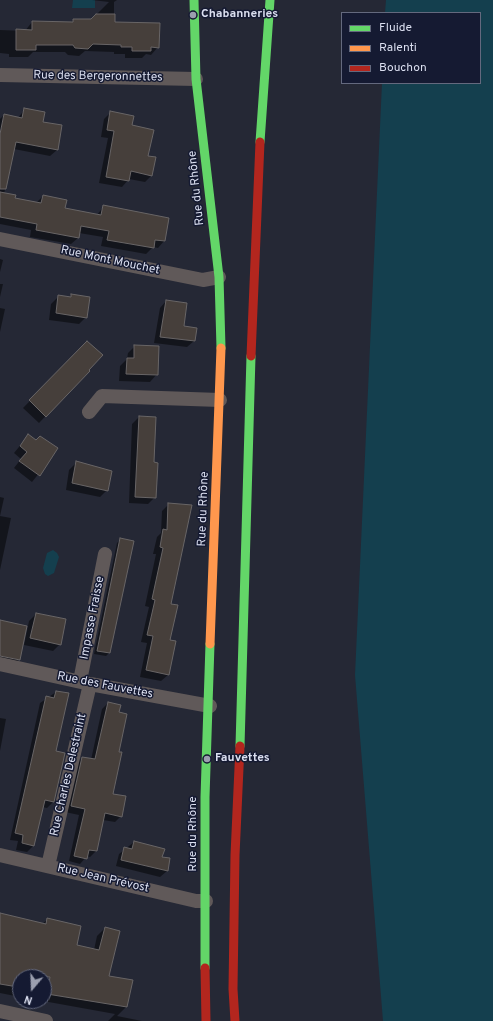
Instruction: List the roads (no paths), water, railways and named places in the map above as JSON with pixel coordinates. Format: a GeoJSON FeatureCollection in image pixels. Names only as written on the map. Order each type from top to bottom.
{"type":"FeatureCollection","features":[{"type":"Feature","properties":{"kind":"street","name":"Rue du Rhône"},"geometry":{"type":"LineString","coordinates":[[194,0],[196,80],[219,277],[221,339],[210,706],[205,797],[206,1021]]}},
{"type":"Feature","properties":{"kind":"street"},"geometry":{"type":"LineString","coordinates":[[234,1021],[235,855],[241,726],[249,398],[259,163],[270,0]]}},
{"type":"Feature","properties":{"kind":"street","name":"Rue des Bergeronnettes"},"geometry":{"type":"LineString","coordinates":[[0,75],[196,80]]}},
{"type":"Feature","properties":{"kind":"street","name":"Rue Mont Mouchet"},"geometry":{"type":"LineString","coordinates":[[0,239],[203,280],[219,277]]}},
{"type":"Feature","properties":{"kind":"street"},"geometry":{"type":"LineString","coordinates":[[90,412],[102,396],[220,400]]}},
{"type":"Feature","properties":{"kind":"street","name":"Impasse Fraisse"},"geometry":{"type":"LineString","coordinates":[[85,682],[105,554]]}},
{"type":"Feature","properties":{"kind":"street","name":"Rue des Fauvettes"},"geometry":{"type":"LineString","coordinates":[[0,664],[210,706]]}},
{"type":"Feature","properties":{"kind":"street","name":"Rue Charles Delestraint"},"geometry":{"type":"LineString","coordinates":[[48,866],[85,682]]}},
{"type":"Feature","properties":{"kind":"street","name":"Rue Jean Prévost"},"geometry":{"type":"LineString","coordinates":[[0,855],[196,901],[206,901]]}},
{"type":"Feature","properties":{"kind":"street"},"geometry":{"type":"LineString","coordinates":[[0,1011],[25,1019],[46,1021]]}},
{"type":"Feature","properties":{"kind":"water"},"geometry":{"type":"Polygon","coordinates":[[[73,0],[95,0],[95,8],[72,8],[73,0]]]}},
{"type":"Feature","properties":{"kind":"water"},"geometry":{"type":"Polygon","coordinates":[[[386,0],[493,0],[493,1021],[383,1021],[355,675],[382,84],[481,84],[481,12],[385,12],[386,0]]]}},
{"type":"Feature","properties":{"kind":"water"},"geometry":{"type":"Polygon","coordinates":[[[53,550],[59,557],[54,573],[48,576],[45,574],[43,568],[47,553],[53,550]]]}},
{"type":"Feature","properties":{"kind":"place","name":"Chabanneries"},"geometry":{"type":"Point","coordinates":[193,15]}},
{"type":"Feature","properties":{"kind":"place","name":"Fauvettes"},"geometry":{"type":"Point","coordinates":[207,759]}}]}
